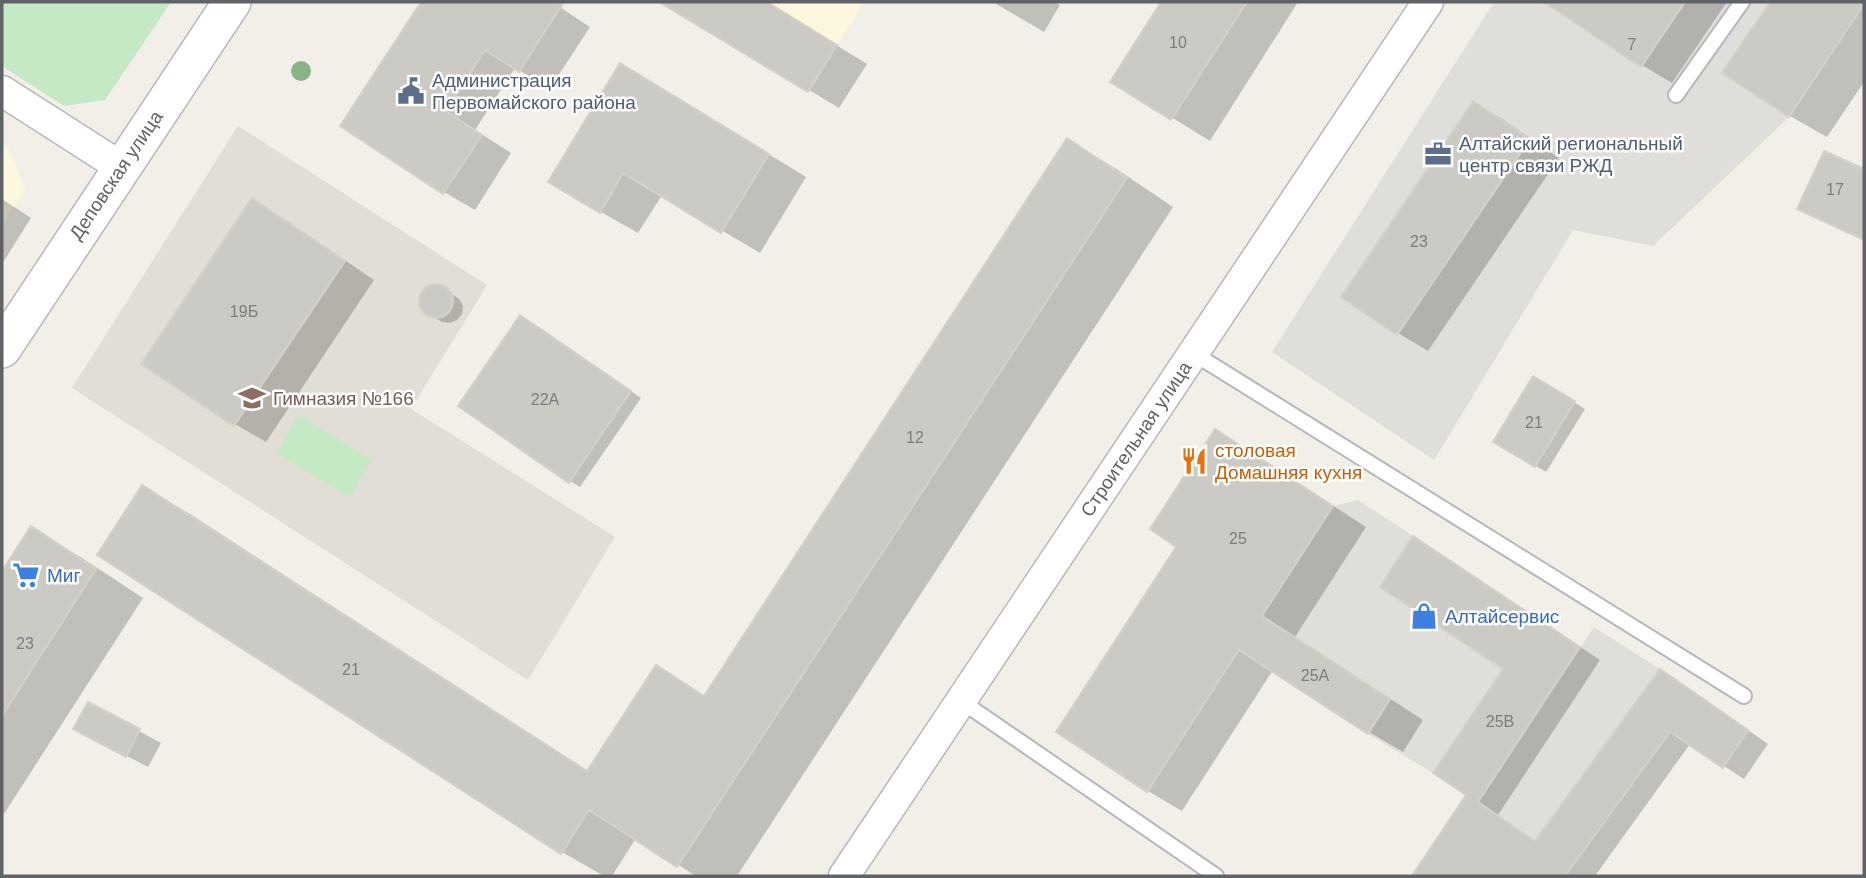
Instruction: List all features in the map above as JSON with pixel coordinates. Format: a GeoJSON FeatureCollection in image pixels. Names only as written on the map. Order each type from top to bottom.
{"type":"FeatureCollection","features":[{"type":"Feature","properties":{"kind":"street","name":"Деповская улица"},"geometry":{"type":"LineString","coordinates":[[2,349],[232,2]]}},
{"type":"Feature","properties":{"kind":"street","name":"Строительная улица"},"geometry":{"type":"LineString","coordinates":[[844,876],[1428,2]]}},
{"type":"Feature","properties":{"kind":"street"},"geometry":{"type":"LineString","coordinates":[[2,91],[121,167]]}},
{"type":"Feature","properties":{"kind":"lane"},"geometry":{"type":"LineString","coordinates":[[1676,95],[1742,2]]}},
{"type":"Feature","properties":{"kind":"lane"},"geometry":{"type":"LineString","coordinates":[[1193,353],[1744,696]]}},
{"type":"Feature","properties":{"kind":"lane"},"geometry":{"type":"LineString","coordinates":[[961,701],[1216,876]]}},
{"type":"Feature","properties":{"kind":"shaded area"},"geometry":{"type":"Polygon","coordinates":[[[767,2],[864,2],[837,45],[767,2]]]}},
{"type":"Feature","properties":{"kind":"shaded area"},"geometry":{"type":"Polygon","coordinates":[[[1494,2],[1770,2],[1722,73],[1789,117],[1653,246],[1573,230],[1434,460],[1272,352],[1494,2]]]}},
{"type":"Feature","properties":{"kind":"shaded area","name":"Гимназия №166"},"geometry":{"type":"Polygon","coordinates":[[[238,126],[487,285],[411,409],[615,537],[528,680],[72,388],[238,126]]]}},
{"type":"Feature","properties":{"kind":"shaded area"},"geometry":{"type":"Polygon","coordinates":[[[2,145],[10,150],[25,190],[2,226],[2,145]]]}},
{"type":"Feature","properties":{"kind":"shaded area"},"geometry":{"type":"Polygon","coordinates":[[[1358,500],[1413,536],[1380,587],[1503,669],[1433,773],[1368,734],[1390,699],[1262,616],[1333,506],[1358,500]]]}},
{"type":"Feature","properties":{"kind":"shaded area"},"geometry":{"type":"Polygon","coordinates":[[[1594,627],[1748,730],[1723,768],[1669,733],[1565,876],[1412,876],[1466,795],[1478,802],[1594,627]]]}},
{"type":"Feature","properties":{"kind":"green space"},"geometry":{"type":"Polygon","coordinates":[[[2,2],[171,2],[105,100],[64,106],[2,66],[2,2]]]}},
{"type":"Feature","properties":{"kind":"green space"},"geometry":{"type":"Polygon","coordinates":[[[299,415],[372,460],[349,497],[276,453],[299,415]]]}},
{"type":"Feature","properties":{"kind":"building","name":"Администрация Первомайского района"},"geometry":{"type":"Polygon","coordinates":[[[421,2],[564,2],[519,72],[485,50],[446,111],[482,135],[443,194],[340,126],[421,2]]]}},
{"type":"Feature","properties":{"kind":"building"},"geometry":{"type":"Polygon","coordinates":[[[659,2],[767,2],[837,45],[808,92],[659,2]]]}},
{"type":"Feature","properties":{"kind":"building"},"geometry":{"type":"Polygon","coordinates":[[[1161,2],[1247,2],[1171,120],[1110,82],[1161,2]]]}},
{"type":"Feature","properties":{"kind":"building"},"geometry":{"type":"Polygon","coordinates":[[[1544,2],[1685,2],[1641,67],[1544,2]]]}},
{"type":"Feature","properties":{"kind":"building"},"geometry":{"type":"Polygon","coordinates":[[[1770,2],[1864,2],[1789,117],[1722,73],[1770,2]]]}},
{"type":"Feature","properties":{"kind":"building"},"geometry":{"type":"Polygon","coordinates":[[[620,63],[769,154],[721,233],[623,173],[600,213],[548,182],[620,63]]]}},
{"type":"Feature","properties":{"kind":"building"},"geometry":{"type":"Polygon","coordinates":[[[1473,101],[1530,139],[1397,335],[1341,297],[1473,101]]]}},
{"type":"Feature","properties":{"kind":"building"},"geometry":{"type":"Polygon","coordinates":[[[1067,138],[1127,178],[677,867],[589,810],[561,854],[97,555],[142,485],[587,771],[656,665],[704,696],[1067,138]]]}},
{"type":"Feature","properties":{"kind":"building"},"geometry":{"type":"Polygon","coordinates":[[[1824,151],[1864,169],[1864,240],[1797,209],[1824,151]]]}},
{"type":"Feature","properties":{"kind":"building"},"geometry":{"type":"Polygon","coordinates":[[[252,198],[345,261],[234,426],[141,364],[252,198]]]}},
{"type":"Feature","properties":{"kind":"building"},"geometry":{"type":"Polygon","coordinates":[[[436,284],[448,289],[453,301],[448,313],[436,318],[424,313],[419,301],[424,289],[436,284]]]}},
{"type":"Feature","properties":{"kind":"building"},"geometry":{"type":"Polygon","coordinates":[[[520,315],[631,391],[569,483],[458,406],[520,315]]]}},
{"type":"Feature","properties":{"kind":"building"},"geometry":{"type":"Polygon","coordinates":[[[1533,376],[1575,401],[1535,467],[1493,442],[1533,376]]]}},
{"type":"Feature","properties":{"kind":"building"},"geometry":{"type":"Polygon","coordinates":[[[1215,429],[1333,506],[1262,616],[1390,699],[1368,734],[1239,650],[1147,792],[1056,732],[1176,547],[1150,529],[1215,429]]]}},
{"type":"Feature","properties":{"kind":"building"},"geometry":{"type":"Polygon","coordinates":[[[31,526],[96,569],[2,716],[2,571],[31,526]]]}},
{"type":"Feature","properties":{"kind":"building"},"geometry":{"type":"Polygon","coordinates":[[[1413,536],[1580,647],[1478,802],[1535,841],[1660,669],[1748,730],[1723,768],[1670,732],[1565,876],[1412,876],[1466,795],[1433,773],[1503,669],[1380,587],[1413,536]]]}},
{"type":"Feature","properties":{"kind":"building"},"geometry":{"type":"Polygon","coordinates":[[[88,702],[140,729],[126,757],[73,729],[88,702]]]}},
{"type":"Feature","properties":{"kind":"place","name":"Администрация Первомайского района"},"geometry":{"type":"Point","coordinates":[411,91]}},
{"type":"Feature","properties":{"kind":"place","name":"Алтайский региональный центр связи РЖД"},"geometry":{"type":"Point","coordinates":[1438,154]}},
{"type":"Feature","properties":{"kind":"place","name":"Гимназия №166"},"geometry":{"type":"Point","coordinates":[252,398]}},
{"type":"Feature","properties":{"kind":"place","name":"столовая Домашняя кухня"},"geometry":{"type":"Point","coordinates":[1194,461]}},
{"type":"Feature","properties":{"kind":"place","name":"Миг"},"geometry":{"type":"Point","coordinates":[26,575]}},
{"type":"Feature","properties":{"kind":"place","name":"Алтайсервис"},"geometry":{"type":"Point","coordinates":[1424,616]}}]}
